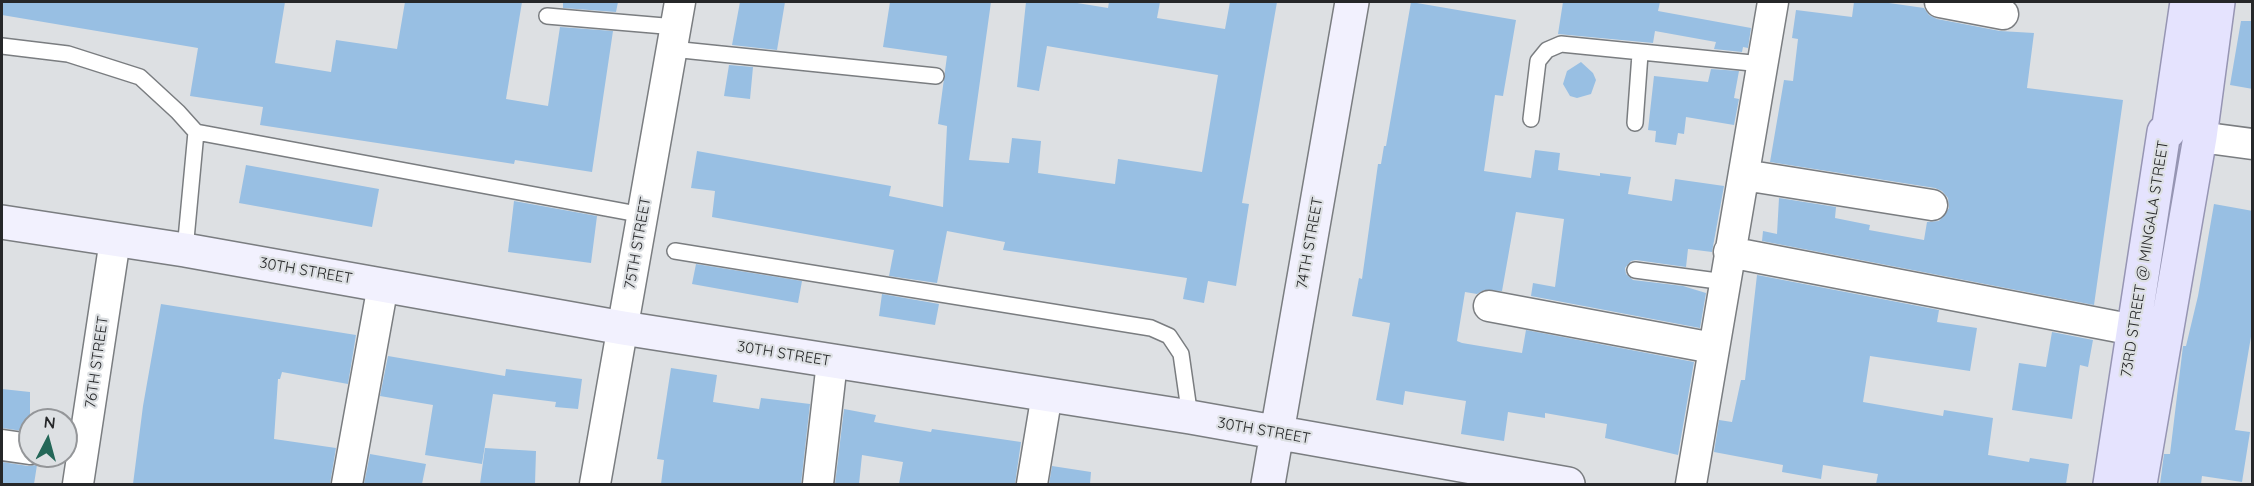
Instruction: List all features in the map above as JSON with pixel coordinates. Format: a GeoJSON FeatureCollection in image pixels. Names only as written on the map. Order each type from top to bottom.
{"type":"FeatureCollection","features":[{"type":"Feature","properties":{"kind":"main road","name":"74TH STREET"},"geometry":{"type":"LineString","coordinates":[[1268,484],[1352,2]]}},
{"type":"Feature","properties":{"kind":"main road","name":"73RD STREET @ MINGALA STREET"},"geometry":{"type":"LineString","coordinates":[[2110,484],[2164,132],[2168,132],[2187,2]]}},
{"type":"Feature","properties":{"kind":"main road","name":"73RD STREET @ MINGALA STREET"},"geometry":{"type":"LineString","coordinates":[[2140,484],[2200,137],[2218,2]]}},
{"type":"Feature","properties":{"kind":"main road","name":"30TH STREET"},"geometry":{"type":"LineString","coordinates":[[2,222],[185,250],[622,328],[1190,417],[1568,484]]}},
{"type":"Feature","properties":{"kind":"street"},"geometry":{"type":"LineString","coordinates":[[1691,484],[1773,2]]}},
{"type":"Feature","properties":{"kind":"street"},"geometry":{"type":"LineString","coordinates":[[1940,2],[2003,14]]}},
{"type":"Feature","properties":{"kind":"street","name":"75TH STREET"},"geometry":{"type":"LineString","coordinates":[[596,484],[676,26]]}},
{"type":"Feature","properties":{"kind":"street"},"geometry":{"type":"LineString","coordinates":[[2200,137],[2253,144]]}},
{"type":"Feature","properties":{"kind":"street"},"geometry":{"type":"LineString","coordinates":[[1744,175],[1932,205]]}},
{"type":"Feature","properties":{"kind":"street","name":"76TH STREET"},"geometry":{"type":"LineString","coordinates":[[78,453],[115,240]]}},
{"type":"Feature","properties":{"kind":"street"},"geometry":{"type":"LineString","coordinates":[[1729,252],[2134,330]]}},
{"type":"Feature","properties":{"kind":"street"},"geometry":{"type":"LineString","coordinates":[[347,484],[383,285]]}},
{"type":"Feature","properties":{"kind":"street"},"geometry":{"type":"LineString","coordinates":[[1489,306],[1713,348]]}},
{"type":"Feature","properties":{"kind":"street"},"geometry":{"type":"LineString","coordinates":[[818,484],[832,362]]}},
{"type":"Feature","properties":{"kind":"street"},"geometry":{"type":"LineString","coordinates":[[1032,484],[1047,394]]}},
{"type":"Feature","properties":{"kind":"street"},"geometry":{"type":"LineString","coordinates":[[2,445],[18,447]]}},
{"type":"Feature","properties":{"kind":"lane"},"geometry":{"type":"LineString","coordinates":[[547,16],[676,26],[936,76]]}},
{"type":"Feature","properties":{"kind":"lane"},"geometry":{"type":"LineString","coordinates":[[1531,119],[1538,61],[1547,50],[1561,44],[1577,44],[1640,54],[1762,64]]}},
{"type":"Feature","properties":{"kind":"lane"},"geometry":{"type":"LineString","coordinates":[[2,46],[68,54],[140,78],[178,112],[196,132],[643,214]]}},
{"type":"Feature","properties":{"kind":"lane"},"geometry":{"type":"LineString","coordinates":[[1635,123],[1640,54]]}},
{"type":"Feature","properties":{"kind":"lane"},"geometry":{"type":"LineString","coordinates":[[185,250],[196,132]]}},
{"type":"Feature","properties":{"kind":"lane"},"geometry":{"type":"LineString","coordinates":[[675,251],[1151,328],[1169,336],[1181,354],[1190,417]]}},
{"type":"Feature","properties":{"kind":"lane"},"geometry":{"type":"LineString","coordinates":[[1635,270],[1725,282]]}},
{"type":"Feature","properties":{"kind":"building"},"geometry":{"type":"Polygon","coordinates":[[[2,2],[285,2],[275,63],[331,72],[336,40],[397,49],[405,2],[522,2],[506,99],[548,106],[560,27],[613,31],[592,172],[515,160],[514,164],[260,125],[263,107],[190,96],[198,48],[2,15],[2,2]]]}},
{"type":"Feature","properties":{"kind":"building"},"geometry":{"type":"Polygon","coordinates":[[[563,2],[618,2],[616,12],[563,8],[563,2]]]}},
{"type":"Feature","properties":{"kind":"building"},"geometry":{"type":"Polygon","coordinates":[[[740,2],[785,2],[777,50],[732,45],[740,2]]]}},
{"type":"Feature","properties":{"kind":"building"},"geometry":{"type":"Polygon","coordinates":[[[890,2],[991,2],[969,160],[1009,163],[1012,138],[1041,141],[1038,173],[1115,184],[1118,159],[1202,172],[1218,75],[1047,46],[1039,91],[1017,87],[1026,2],[1071,2],[1108,8],[1109,2],[1160,2],[1157,18],[1225,29],[1230,2],[1277,2],[1242,203],[1249,204],[1236,286],[1208,281],[1204,303],[1183,299],[1187,278],[1003,250],[1005,242],[947,231],[937,283],[889,276],[894,250],[712,217],[715,191],[691,188],[697,151],[891,186],[889,196],[943,207],[947,126],[938,124],[947,56],[883,47],[890,2]]]}},
{"type":"Feature","properties":{"kind":"building"},"geometry":{"type":"Polygon","coordinates":[[[1411,2],[1516,20],[1503,96],[1495,95],[1484,171],[1531,178],[1535,150],[1560,153],[1558,170],[1600,176],[1600,173],[1631,177],[1628,194],[1672,201],[1675,179],[1724,186],[1712,252],[1688,249],[1686,267],[1636,260],[1631,261],[1625,268],[1626,274],[1633,280],[1683,286],[1706,293],[1700,328],[1531,296],[1533,283],[1555,287],[1564,219],[1516,212],[1502,291],[1484,290],[1477,294],[1465,292],[1457,341],[1462,343],[1522,353],[1526,330],[1694,362],[1678,455],[1605,438],[1607,424],[1545,413],[1545,418],[1508,412],[1504,441],[1461,434],[1466,401],[1405,391],[1403,405],[1376,400],[1390,323],[1352,316],[1359,278],[1362,279],[1378,164],[1381,164],[1384,146],[1386,146],[1411,2]]]}},
{"type":"Feature","properties":{"kind":"building"},"geometry":{"type":"Polygon","coordinates":[[[1563,2],[1660,2],[1658,11],[1751,28],[1748,48],[1743,47],[1742,52],[1714,49],[1716,42],[1655,31],[1653,43],[1558,34],[1563,2]]]}},
{"type":"Feature","properties":{"kind":"building"},"geometry":{"type":"Polygon","coordinates":[[[1854,2],[1882,2],[1924,8],[1929,15],[1937,19],[2000,31],[2034,33],[2027,88],[2123,100],[2094,305],[1762,241],[1763,231],[1777,234],[1779,198],[1836,207],[1835,218],[1870,225],[1869,230],[1924,240],[1927,222],[1939,221],[1949,208],[1948,198],[1942,191],[1935,188],[1770,162],[1784,80],[1793,81],[1798,39],[1792,38],[1796,10],[1852,17],[1854,2]]]}},
{"type":"Feature","properties":{"kind":"building"},"geometry":{"type":"Polygon","coordinates":[[[2241,21],[2253,21],[2253,89],[2230,85],[2241,21]]]}},
{"type":"Feature","properties":{"kind":"building"},"geometry":{"type":"Polygon","coordinates":[[[1581,62],[1593,73],[1596,80],[1591,94],[1577,98],[1570,96],[1563,84],[1567,71],[1581,62]]]}},
{"type":"Feature","properties":{"kind":"building"},"geometry":{"type":"Polygon","coordinates":[[[729,65],[753,67],[750,99],[724,96],[729,65]]]}},
{"type":"Feature","properties":{"kind":"building"},"geometry":{"type":"Polygon","coordinates":[[[1711,69],[1739,71],[1734,98],[1739,99],[1734,125],[1686,117],[1684,134],[1678,133],[1676,145],[1655,142],[1656,131],[1648,130],[1654,76],[1708,82],[1711,69]]]}},
{"type":"Feature","properties":{"kind":"building"},"geometry":{"type":"Polygon","coordinates":[[[246,165],[379,189],[372,227],[239,203],[246,165]]]}},
{"type":"Feature","properties":{"kind":"building"},"geometry":{"type":"Polygon","coordinates":[[[514,201],[597,216],[591,263],[508,252],[514,201]]]}},
{"type":"Feature","properties":{"kind":"building"},"geometry":{"type":"Polygon","coordinates":[[[2214,204],[2253,211],[2253,325],[2235,430],[2250,432],[2242,482],[2202,476],[2201,484],[2160,484],[2164,454],[2170,454],[2183,346],[2186,346],[2198,296],[2214,204]]]}},
{"type":"Feature","properties":{"kind":"building"},"geometry":{"type":"Polygon","coordinates":[[[696,264],[802,281],[798,303],[692,284],[696,264]]]}},
{"type":"Feature","properties":{"kind":"building"},"geometry":{"type":"Polygon","coordinates":[[[1757,275],[1939,310],[1937,322],[1977,328],[1970,371],[1870,356],[1863,402],[1943,416],[1944,410],[1993,418],[1988,455],[2029,462],[2030,458],[2069,464],[2066,484],[1876,484],[1878,474],[1823,465],[1821,479],[1782,472],[1783,465],[1714,452],[1719,420],[1732,422],[1741,380],[1745,380],[1757,275]]]}},
{"type":"Feature","properties":{"kind":"building"},"geometry":{"type":"Polygon","coordinates":[[[882,294],[939,304],[935,325],[879,316],[882,294]]]}},
{"type":"Feature","properties":{"kind":"building"},"geometry":{"type":"Polygon","coordinates":[[[161,304],[356,335],[348,384],[282,372],[278,379],[274,439],[336,448],[330,484],[133,484],[143,406],[161,304]]]}},
{"type":"Feature","properties":{"kind":"building"},"geometry":{"type":"Polygon","coordinates":[[[2052,332],[2093,340],[2088,367],[2080,365],[2072,419],[2012,410],[2019,363],[2046,367],[2052,332]]]}},
{"type":"Feature","properties":{"kind":"building"},"geometry":{"type":"Polygon","coordinates":[[[388,356],[505,376],[506,369],[582,379],[578,409],[555,407],[556,402],[493,394],[482,464],[425,455],[433,405],[380,396],[388,356]]]}},
{"type":"Feature","properties":{"kind":"building"},"geometry":{"type":"Polygon","coordinates":[[[671,368],[717,375],[713,402],[759,409],[761,398],[810,404],[801,484],[661,484],[664,460],[657,459],[671,368]]]}},
{"type":"Feature","properties":{"kind":"building"},"geometry":{"type":"Polygon","coordinates":[[[2,389],[30,392],[30,408],[18,408],[18,430],[2,428],[2,389]]]}},
{"type":"Feature","properties":{"kind":"building"},"geometry":{"type":"Polygon","coordinates":[[[844,409],[876,415],[874,422],[931,432],[932,429],[1021,442],[1015,484],[899,484],[903,462],[862,455],[859,484],[835,484],[844,409]]]}},
{"type":"Feature","properties":{"kind":"building"},"geometry":{"type":"Polygon","coordinates":[[[485,448],[536,451],[535,484],[480,484],[485,448]]]}},
{"type":"Feature","properties":{"kind":"building"},"geometry":{"type":"Polygon","coordinates":[[[370,454],[426,464],[422,484],[364,484],[370,454]]]}},
{"type":"Feature","properties":{"kind":"building"},"geometry":{"type":"Polygon","coordinates":[[[2,462],[18,464],[18,468],[37,468],[34,484],[2,484],[2,462]]]}},
{"type":"Feature","properties":{"kind":"building"},"geometry":{"type":"Polygon","coordinates":[[[1052,466],[1091,472],[1090,484],[1049,484],[1052,466]]]}}]}
